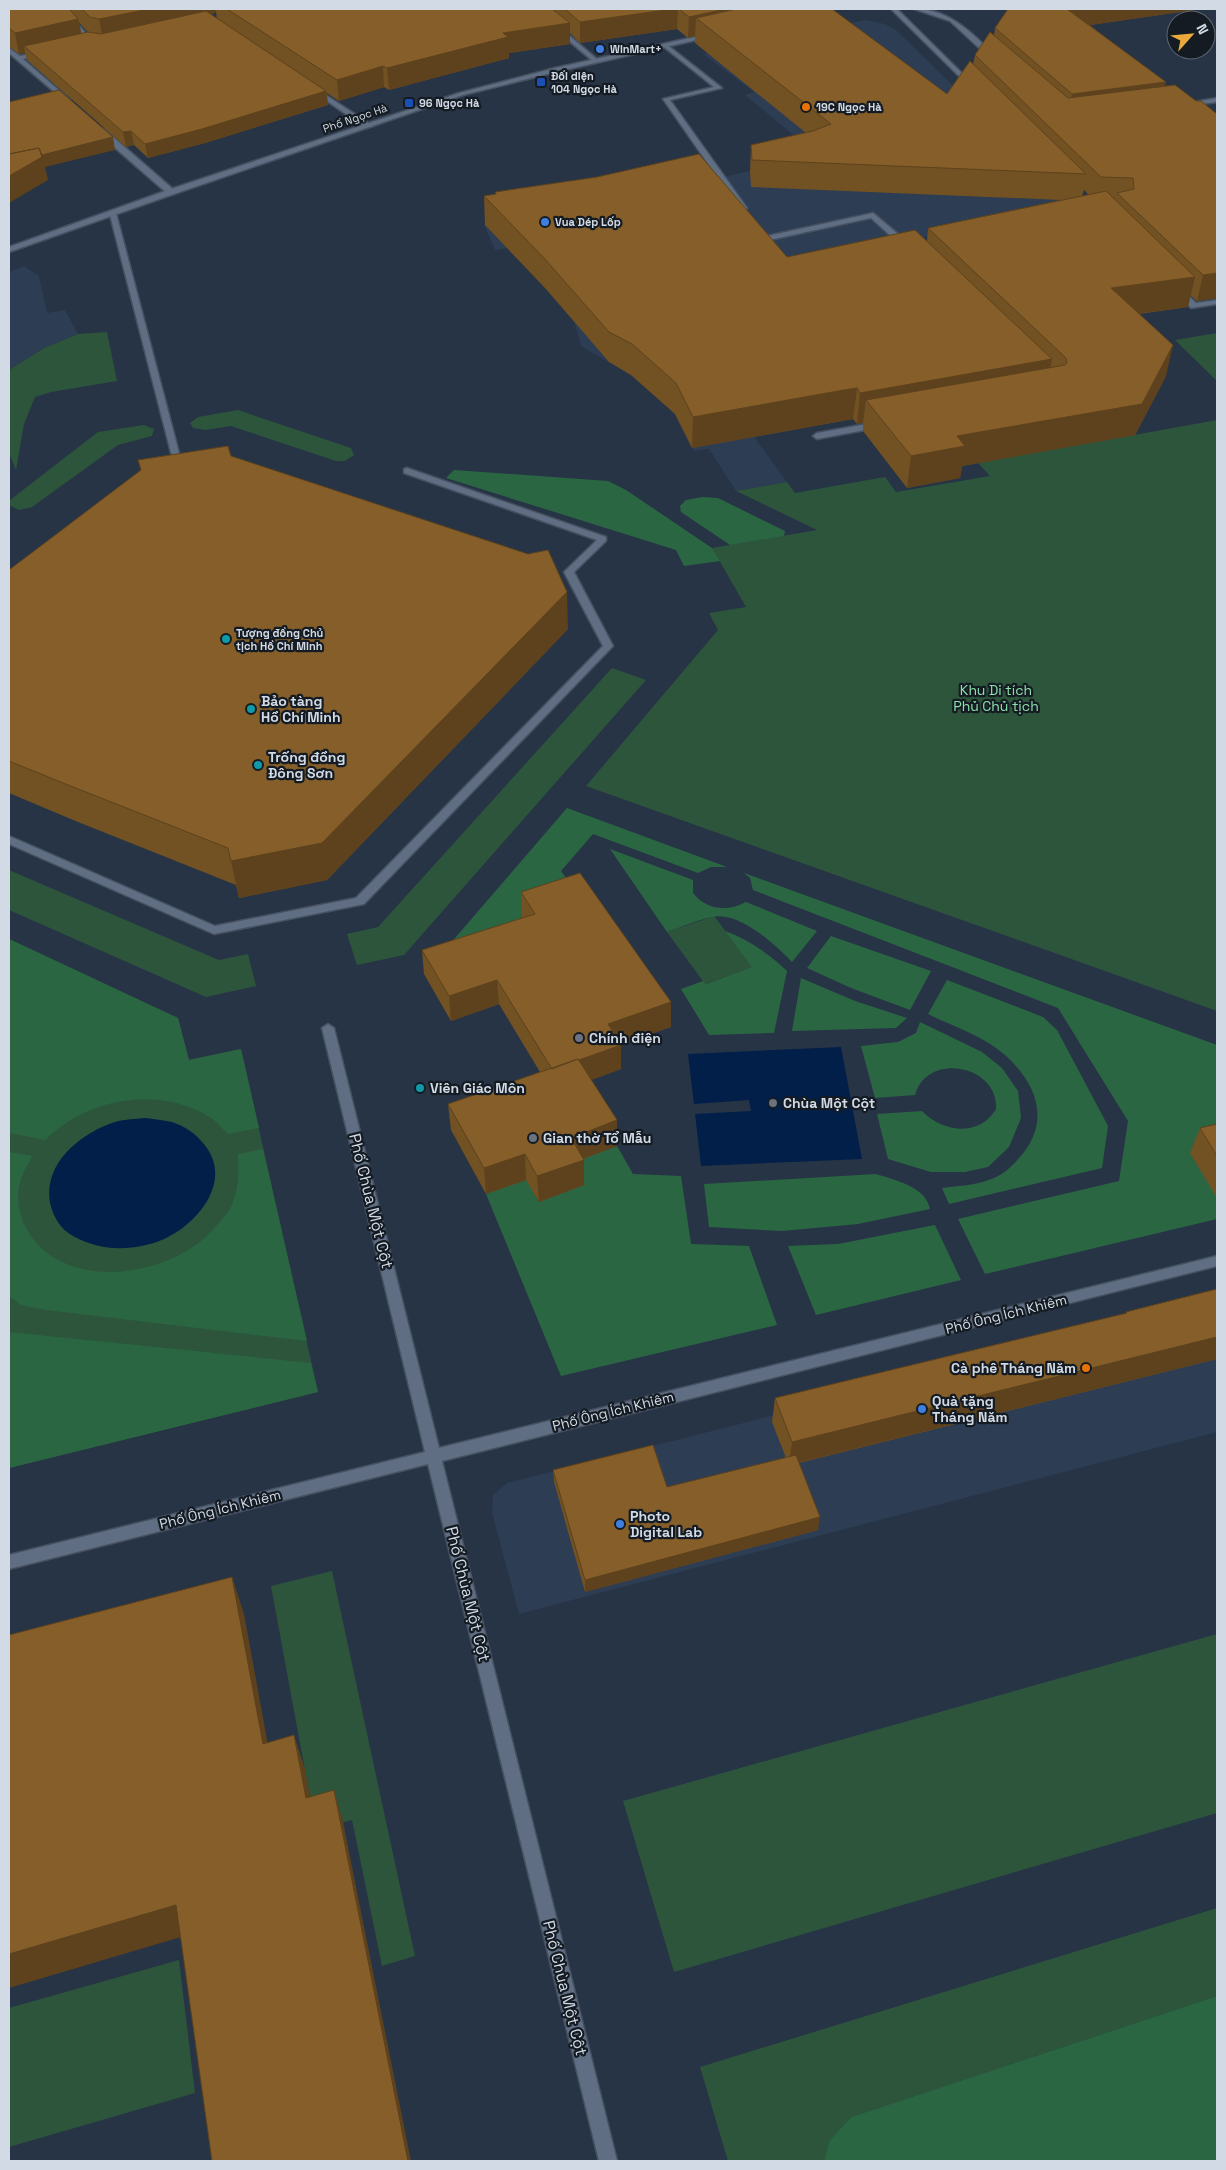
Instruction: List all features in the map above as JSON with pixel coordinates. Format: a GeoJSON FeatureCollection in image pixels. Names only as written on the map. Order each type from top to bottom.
{"type":"FeatureCollection","features":[{"type":"Feature","properties":{"kind":"street"},"geometry":{"type":"LineString","coordinates":[[61,9],[91,42]]}},
{"type":"Feature","properties":{"kind":"street"},"geometry":{"type":"LineString","coordinates":[[534,9],[596,61]]}},
{"type":"Feature","properties":{"kind":"street"},"geometry":{"type":"LineString","coordinates":[[894,9],[978,92]]}},
{"type":"Feature","properties":{"kind":"street"},"geometry":{"type":"LineString","coordinates":[[917,9],[952,20],[998,62]]}},
{"type":"Feature","properties":{"kind":"street"},"geometry":{"type":"LineString","coordinates":[[541,14],[551,12]]}},
{"type":"Feature","properties":{"kind":"street","name":"Phố Ngọc Hà"},"geometry":{"type":"LineString","coordinates":[[9,250],[112,212],[502,82],[722,33]]}},
{"type":"Feature","properties":{"kind":"street"},"geometry":{"type":"LineString","coordinates":[[82,44],[99,43]]}},
{"type":"Feature","properties":{"kind":"street"},"geometry":{"type":"LineString","coordinates":[[666,46],[719,88],[666,99],[748,216]]}},
{"type":"Feature","properties":{"kind":"street"},"geometry":{"type":"LineString","coordinates":[[9,50],[76,109]]}},
{"type":"Feature","properties":{"kind":"street"},"geometry":{"type":"LineString","coordinates":[[18,58],[55,50]]}},
{"type":"Feature","properties":{"kind":"street"},"geometry":{"type":"LineString","coordinates":[[305,84],[369,126]]}},
{"type":"Feature","properties":{"kind":"street"},"geometry":{"type":"LineString","coordinates":[[1179,105],[1217,100]]}},
{"type":"Feature","properties":{"kind":"street"},"geometry":{"type":"LineString","coordinates":[[98,128],[171,192]]}},
{"type":"Feature","properties":{"kind":"street"},"geometry":{"type":"LineString","coordinates":[[112,212],[175,453]]}},
{"type":"Feature","properties":{"kind":"street"},"geometry":{"type":"LineString","coordinates":[[754,224],[765,239],[873,216],[916,255]]}},
{"type":"Feature","properties":{"kind":"street"},"geometry":{"type":"LineString","coordinates":[[1173,286],[1194,306],[1217,302]]}},
{"type":"Feature","properties":{"kind":"street"},"geometry":{"type":"LineString","coordinates":[[817,436],[884,424]]}},
{"type":"Feature","properties":{"kind":"street"},"geometry":{"type":"LineString","coordinates":[[9,840],[214,930],[360,901],[608,646],[569,572],[602,539],[407,471]]}},
{"type":"Feature","properties":{"kind":"street","name":"Phố Chùa Một Cột"},"geometry":{"type":"LineString","coordinates":[[328,1028],[608,2161]]}},
{"type":"Feature","properties":{"kind":"street","name":"Phố Ông Ích Khiêm"},"geometry":{"type":"LineString","coordinates":[[9,1562],[1217,1261]]}},
{"type":"Feature","properties":{"kind":"shaded area"},"geometry":{"type":"Polygon","coordinates":[[[865,20],[885,24],[896,30],[1074,203],[738,279],[688,346],[787,482],[736,491],[709,449],[694,451],[672,409],[667,407],[631,375],[581,346],[573,317],[510,248],[495,250],[484,225],[698,183],[749,171],[778,158],[819,156],[745,95],[754,92],[703,54],[865,20]]]}},
{"type":"Feature","properties":{"kind":"shaded area"},"geometry":{"type":"Polygon","coordinates":[[[24,266],[39,276],[47,313],[65,310],[78,334],[44,348],[9,370],[9,272],[24,266]]]}},
{"type":"Feature","properties":{"kind":"shaded area"},"geometry":{"type":"Polygon","coordinates":[[[1217,1303],[1217,1432],[519,1614],[492,1513],[493,1495],[507,1483],[1217,1303]]]}},
{"type":"Feature","properties":{"kind":"green space"},"geometry":{"type":"Polygon","coordinates":[[[107,332],[117,381],[51,392],[35,397],[24,424],[16,470],[9,453],[9,370],[44,348],[78,334],[107,332]]]}},
{"type":"Feature","properties":{"kind":"green space"},"geometry":{"type":"Polygon","coordinates":[[[1217,333],[1217,381],[1175,340],[1217,333]]]}},
{"type":"Feature","properties":{"kind":"green space"},"geometry":{"type":"Polygon","coordinates":[[[238,410],[351,448],[354,455],[345,461],[336,461],[231,426],[205,430],[193,428],[190,423],[198,417],[238,410]]]}},
{"type":"Feature","properties":{"kind":"green space","name":"Khu Di tích Phủ Chủ tịch"},"geometry":{"type":"Polygon","coordinates":[[[1217,420],[1217,1011],[586,786],[718,630],[709,613],[746,607],[712,548],[817,530],[736,491],[787,482],[795,493],[885,477],[896,492],[990,476],[978,463],[1217,420]]]}},
{"type":"Feature","properties":{"kind":"green space"},"geometry":{"type":"Polygon","coordinates":[[[144,425],[154,429],[152,436],[118,445],[32,507],[19,510],[9,505],[10,500],[98,432],[144,425]]]}},
{"type":"Feature","properties":{"kind":"green space"},"geometry":{"type":"Polygon","coordinates":[[[454,470],[608,481],[626,490],[712,548],[720,561],[684,566],[676,550],[446,478],[454,470]]]}},
{"type":"Feature","properties":{"kind":"green space"},"geometry":{"type":"Polygon","coordinates":[[[702,497],[718,498],[785,531],[784,536],[730,545],[681,512],[680,506],[686,500],[702,497]]]}},
{"type":"Feature","properties":{"kind":"green space"},"geometry":{"type":"Polygon","coordinates":[[[612,668],[646,680],[404,955],[357,965],[347,934],[378,927],[612,668]]]}},
{"type":"Feature","properties":{"kind":"green space"},"geometry":{"type":"Polygon","coordinates":[[[567,808],[727,867],[711,867],[698,873],[593,834],[561,871],[580,897],[570,987],[443,952],[567,808]]]}},
{"type":"Feature","properties":{"kind":"green space"},"geometry":{"type":"Polygon","coordinates":[[[610,849],[693,880],[693,893],[698,899],[711,906],[725,908],[746,902],[817,931],[792,962],[756,931],[734,919],[722,916],[712,917],[667,932],[610,849]]]}},
{"type":"Feature","properties":{"kind":"green space"},"geometry":{"type":"Polygon","coordinates":[[[9,870],[219,960],[248,954],[256,986],[206,997],[9,910],[9,870]]]}},
{"type":"Feature","properties":{"kind":"green space"},"geometry":{"type":"Polygon","coordinates":[[[744,873],[1217,1045],[1217,1219],[985,1274],[958,1219],[1119,1181],[1128,1121],[1058,1008],[753,890],[750,878],[744,873]]]}},
{"type":"Feature","properties":{"kind":"green space"},"geometry":{"type":"Polygon","coordinates":[[[714,916],[753,967],[705,984],[667,932],[714,916]]]}},
{"type":"Feature","properties":{"kind":"green space"},"geometry":{"type":"Polygon","coordinates":[[[725,931],[742,938],[758,948],[787,971],[774,1033],[709,1035],[681,989],[703,981],[706,984],[752,967],[725,931]]]}},
{"type":"Feature","properties":{"kind":"green space"},"geometry":{"type":"Polygon","coordinates":[[[831,936],[931,971],[910,1010],[851,988],[807,968],[831,936]]]}},
{"type":"Feature","properties":{"kind":"green space"},"geometry":{"type":"Polygon","coordinates":[[[9,939],[178,1018],[189,1060],[241,1049],[318,1392],[9,1468],[9,939]]]}},
{"type":"Feature","properties":{"kind":"green space"},"geometry":{"type":"Polygon","coordinates":[[[9,939],[178,1018],[189,1060],[241,1049],[259,1128],[228,1134],[211,1118],[192,1108],[157,1100],[138,1099],[120,1101],[85,1112],[66,1123],[45,1140],[9,1133],[9,939]]]}},
{"type":"Feature","properties":{"kind":"green space"},"geometry":{"type":"Polygon","coordinates":[[[801,978],[855,1001],[907,1018],[896,1028],[792,1031],[801,978]]]}},
{"type":"Feature","properties":{"kind":"green space"},"geometry":{"type":"Polygon","coordinates":[[[947,980],[1043,1017],[1057,1030],[1108,1126],[1102,1168],[949,1204],[942,1188],[968,1185],[994,1178],[1002,1174],[1020,1157],[1036,1130],[1037,1116],[1032,1090],[1016,1066],[1005,1055],[978,1037],[928,1014],[947,980]]]}},
{"type":"Feature","properties":{"kind":"green space"},"geometry":{"type":"Polygon","coordinates":[[[920,1022],[982,1052],[1002,1068],[1018,1091],[1021,1118],[1009,1147],[988,1167],[965,1172],[931,1172],[888,1159],[877,1114],[922,1111],[940,1124],[961,1129],[981,1124],[996,1109],[994,1094],[986,1082],[975,1074],[961,1069],[947,1068],[933,1072],[922,1081],[915,1095],[875,1098],[861,1046],[898,1042],[916,1033],[920,1022]]]}},
{"type":"Feature","properties":{"kind":"green space"},"geometry":{"type":"Polygon","coordinates":[[[617,1146],[633,1174],[681,1176],[691,1244],[749,1246],[777,1325],[561,1376],[486,1194],[526,1179],[539,1202],[571,1163],[617,1146]]]}},
{"type":"Feature","properties":{"kind":"green space"},"geometry":{"type":"Polygon","coordinates":[[[263,1149],[307,1341],[46,1310],[21,1305],[9,1296],[9,1152],[32,1156],[25,1169],[18,1194],[24,1224],[40,1247],[62,1262],[89,1270],[117,1272],[146,1267],[173,1258],[198,1243],[217,1225],[231,1207],[238,1181],[238,1154],[263,1149]]]}},
{"type":"Feature","properties":{"kind":"green space"},"geometry":{"type":"Polygon","coordinates":[[[876,1174],[916,1190],[923,1195],[930,1209],[858,1224],[782,1231],[709,1227],[704,1184],[876,1174]]]}},
{"type":"Feature","properties":{"kind":"green space"},"geometry":{"type":"Polygon","coordinates":[[[935,1225],[961,1280],[816,1315],[788,1246],[838,1244],[935,1225]]]}},
{"type":"Feature","properties":{"kind":"green space"},"geometry":{"type":"Polygon","coordinates":[[[9,1332],[311,1363],[318,1392],[9,1468],[9,1332]]]}},
{"type":"Feature","properties":{"kind":"green space"},"geometry":{"type":"Polygon","coordinates":[[[332,1571],[415,1956],[382,1966],[352,1820],[316,1830],[271,1586],[332,1571]]]}},
{"type":"Feature","properties":{"kind":"green space"},"geometry":{"type":"Polygon","coordinates":[[[1217,1634],[1217,1813],[674,1972],[623,1801],[1217,1634]]]}},
{"type":"Feature","properties":{"kind":"green space"},"geometry":{"type":"Polygon","coordinates":[[[1217,1908],[1217,1996],[851,2117],[829,2141],[824,2161],[728,2161],[700,2067],[1217,1908]]]}},
{"type":"Feature","properties":{"kind":"green space"},"geometry":{"type":"Polygon","coordinates":[[[179,1960],[195,2093],[9,2147],[9,2008],[179,1960]]]}},
{"type":"Feature","properties":{"kind":"green space"},"geometry":{"type":"Polygon","coordinates":[[[1217,1996],[1217,2161],[824,2161],[829,2141],[851,2117],[1217,1996]]]}},
{"type":"Feature","properties":{"kind":"water"},"geometry":{"type":"Polygon","coordinates":[[[841,1047],[862,1159],[701,1166],[695,1114],[751,1111],[749,1100],[694,1104],[688,1054],[841,1047]]]}},
{"type":"Feature","properties":{"kind":"water"},"geometry":{"type":"Polygon","coordinates":[[[145,1118],[172,1122],[193,1133],[203,1143],[213,1159],[215,1175],[212,1191],[204,1206],[192,1220],[178,1231],[162,1240],[146,1245],[108,1248],[91,1244],[68,1233],[58,1222],[50,1203],[49,1188],[52,1175],[59,1163],[78,1142],[102,1127],[119,1121],[145,1118]]]}},
{"type":"Feature","properties":{"kind":"building"},"geometry":{"type":"Polygon","coordinates":[[[9,9],[69,9],[78,19],[15,33],[9,28],[9,9]]]}},
{"type":"Feature","properties":{"kind":"building"},"geometry":{"type":"Polygon","coordinates":[[[82,9],[149,9],[99,19],[90,17],[82,9]]]}},
{"type":"Feature","properties":{"kind":"building"},"geometry":{"type":"Polygon","coordinates":[[[227,9],[552,9],[570,23],[503,33],[508,37],[387,68],[383,66],[337,80],[227,9]]]}},
{"type":"Feature","properties":{"kind":"building"},"geometry":{"type":"Polygon","coordinates":[[[565,9],[673,9],[580,22],[565,9]]]}},
{"type":"Feature","properties":{"kind":"building"},"geometry":{"type":"Polygon","coordinates":[[[679,9],[725,9],[689,17],[679,9]]]}},
{"type":"Feature","properties":{"kind":"building"},"geometry":{"type":"Polygon","coordinates":[[[736,9],[832,9],[947,94],[970,61],[1086,174],[752,160],[751,145],[813,131],[831,124],[696,18],[736,9]]]}},
{"type":"Feature","properties":{"kind":"building"},"geometry":{"type":"Polygon","coordinates":[[[1008,9],[1067,9],[1166,82],[1072,94],[995,28],[1008,9]]]}},
{"type":"Feature","properties":{"kind":"building"},"geometry":{"type":"Polygon","coordinates":[[[206,11],[326,91],[202,129],[145,144],[131,131],[123,132],[24,46],[88,32],[101,34],[206,11]]]}},
{"type":"Feature","properties":{"kind":"building"},"geometry":{"type":"Polygon","coordinates":[[[990,32],[1068,98],[1175,85],[1196,101],[1201,101],[1217,114],[1217,273],[1203,275],[1117,193],[1134,189],[1133,178],[1101,177],[975,55],[990,32]]]}},
{"type":"Feature","properties":{"kind":"building"},"geometry":{"type":"Polygon","coordinates":[[[59,90],[113,137],[42,155],[39,148],[9,154],[9,102],[59,90]]]}},
{"type":"Feature","properties":{"kind":"building"},"geometry":{"type":"Polygon","coordinates":[[[39,148],[42,157],[9,176],[9,154],[39,148]]]}},
{"type":"Feature","properties":{"kind":"building"},"geometry":{"type":"Polygon","coordinates":[[[699,154],[787,257],[915,230],[1052,359],[860,393],[857,388],[693,417],[676,383],[632,344],[609,332],[544,258],[484,196],[496,194],[495,192],[597,177],[699,154]]]}},
{"type":"Feature","properties":{"kind":"building"},"geometry":{"type":"Polygon","coordinates":[[[1106,191],[1195,277],[1111,288],[1173,345],[1142,404],[957,436],[965,446],[911,456],[866,400],[1065,365],[1067,363],[1066,358],[928,228],[1106,191]]]}},
{"type":"Feature","properties":{"kind":"building","name":"Bảo tàng Hồ Chí Minh"},"geometry":{"type":"Polygon","coordinates":[[[228,446],[231,456],[528,554],[548,550],[567,592],[322,843],[231,861],[228,848],[9,761],[9,570],[141,470],[138,460],[228,446]]]}},
{"type":"Feature","properties":{"kind":"building"},"geometry":{"type":"Polygon","coordinates":[[[580,873],[671,1002],[608,1024],[621,1045],[552,1069],[497,980],[449,996],[422,950],[535,914],[521,892],[580,873]]]}},
{"type":"Feature","properties":{"kind":"building","name":"Gian thờ Tổ Mẫu"},"geometry":{"type":"Polygon","coordinates":[[[578,1059],[617,1120],[571,1138],[584,1160],[537,1176],[525,1154],[484,1168],[448,1104],[578,1059]]]}},
{"type":"Feature","properties":{"kind":"building"},"geometry":{"type":"Polygon","coordinates":[[[1217,1124],[1217,1156],[1200,1128],[1217,1124]]]}},
{"type":"Feature","properties":{"kind":"building"},"geometry":{"type":"Polygon","coordinates":[[[1217,1289],[1217,1337],[792,1442],[775,1398],[1127,1313],[1217,1289]]]}},
{"type":"Feature","properties":{"kind":"building"},"geometry":{"type":"Polygon","coordinates":[[[653,1445],[667,1487],[796,1455],[820,1517],[585,1580],[553,1470],[653,1445]]]}},
{"type":"Feature","properties":{"kind":"building"},"geometry":{"type":"Polygon","coordinates":[[[232,1577],[263,1744],[294,1735],[306,1798],[334,1790],[408,2161],[212,2161],[176,1905],[9,1954],[9,1635],[232,1577]]]}},
{"type":"Feature","properties":{"kind":"place","name":"WinMart+"},"geometry":{"type":"Point","coordinates":[600,49]}},
{"type":"Feature","properties":{"kind":"place","name":"Đối diện 104 Ngọc Hà"},"geometry":{"type":"Point","coordinates":[541,82]}},
{"type":"Feature","properties":{"kind":"place","name":"96 Ngọc Hà"},"geometry":{"type":"Point","coordinates":[409,103]}},
{"type":"Feature","properties":{"kind":"place","name":"19C Ngọc Hà"},"geometry":{"type":"Point","coordinates":[806,107]}},
{"type":"Feature","properties":{"kind":"place","name":"Vua Dép Lốp"},"geometry":{"type":"Point","coordinates":[545,222]}},
{"type":"Feature","properties":{"kind":"place","name":"Tượng đồng Chủ tịch Hồ Chí Minh"},"geometry":{"type":"Point","coordinates":[226,639]}},
{"type":"Feature","properties":{"kind":"place","name":"Bảo tàng Hồ Chí Minh"},"geometry":{"type":"Point","coordinates":[251,709]}},
{"type":"Feature","properties":{"kind":"place","name":"Trống đồng Đông Sơn"},"geometry":{"type":"Point","coordinates":[258,765]}},
{"type":"Feature","properties":{"kind":"place","name":"Chính điện"},"geometry":{"type":"Point","coordinates":[579,1038]}},
{"type":"Feature","properties":{"kind":"place","name":"Viên Giác Môn"},"geometry":{"type":"Point","coordinates":[420,1088]}},
{"type":"Feature","properties":{"kind":"place","name":"Chùa Một Cột"},"geometry":{"type":"Point","coordinates":[773,1103]}},
{"type":"Feature","properties":{"kind":"place","name":"Gian thờ Tổ Mẫu"},"geometry":{"type":"Point","coordinates":[533,1138]}},
{"type":"Feature","properties":{"kind":"place","name":"Cà phê Tháng Năm"},"geometry":{"type":"Point","coordinates":[1086,1368]}},
{"type":"Feature","properties":{"kind":"place","name":"Quà tặng Tháng Năm"},"geometry":{"type":"Point","coordinates":[922,1409]}},
{"type":"Feature","properties":{"kind":"place","name":"Photo Digital Lab"},"geometry":{"type":"Point","coordinates":[620,1524]}}]}
